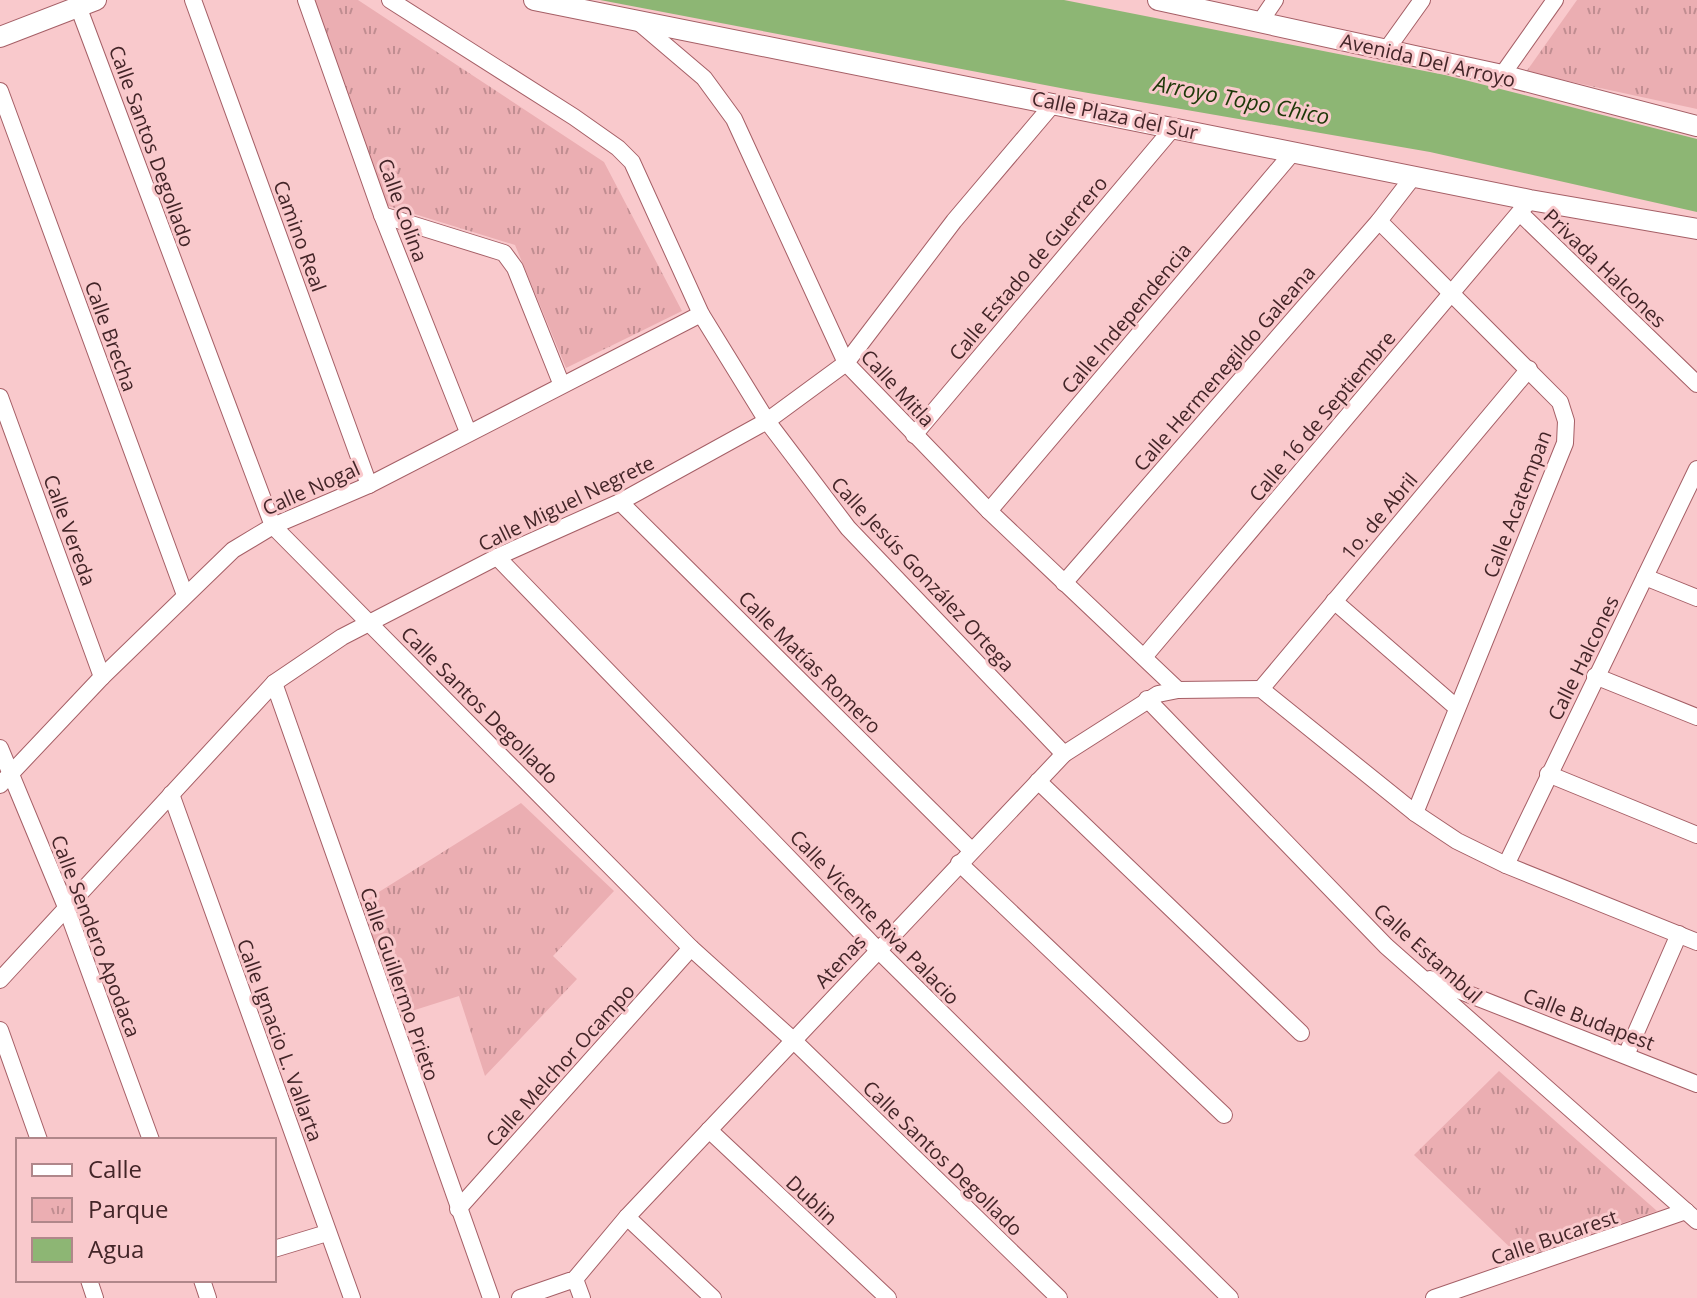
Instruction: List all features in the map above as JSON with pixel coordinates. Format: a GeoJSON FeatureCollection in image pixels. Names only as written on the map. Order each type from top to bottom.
{"type":"FeatureCollection","features":[{"type":"Feature","properties":{"kind":"street","name":"Camino Real"},"geometry":{"type":"LineString","coordinates":[[193,0],[369,485]]}},
{"type":"Feature","properties":{"kind":"street","name":"Calle Colina"},"geometry":{"type":"LineString","coordinates":[[306,0],[382,215],[468,432]]}},
{"type":"Feature","properties":{"kind":"street","name":"Calle Jesús González Ortega"},"geometry":{"type":"LineString","coordinates":[[390,0],[574,117],[625,155],[639,175],[701,314],[767,421],[848,528],[1064,754]]}},
{"type":"Feature","properties":{"kind":"street","name":"Calle Plaza del Sur"},"geometry":{"type":"LineString","coordinates":[[534,0],[1294,151],[1413,177],[1525,207],[1697,229]]}},
{"type":"Feature","properties":{"kind":"street","name":"Avenida Del Arroyo"},"geometry":{"type":"LineString","coordinates":[[1158,0],[1502,75],[1697,126]]}},
{"type":"Feature","properties":{"kind":"street"},"geometry":{"type":"LineString","coordinates":[[1260,22],[1275,0]]}},
{"type":"Feature","properties":{"kind":"street"},"geometry":{"type":"LineString","coordinates":[[1387,49],[1422,0]]}},
{"type":"Feature","properties":{"kind":"street"},"geometry":{"type":"LineString","coordinates":[[1502,75],[1555,0]]}},
{"type":"Feature","properties":{"kind":"street"},"geometry":{"type":"LineString","coordinates":[[0,37],[87,3]]}},
{"type":"Feature","properties":{"kind":"street","name":"Calle Santos Degollado"},"geometry":{"type":"LineString","coordinates":[[87,3],[273,526],[691,948],[793,1040],[1059,1298]]}},
{"type":"Feature","properties":{"kind":"street","name":"Calle Mitla"},"geometry":{"type":"LineString","coordinates":[[637,21],[704,78],[734,119],[846,363],[989,511],[1178,690]]}},
{"type":"Feature","properties":{"kind":"street","name":"Calle Brecha"},"geometry":{"type":"LineString","coordinates":[[0,91],[185,595]]}},
{"type":"Feature","properties":{"kind":"street","name":"Calle Miguel Negrete"},"geometry":{"type":"LineString","coordinates":[[0,980],[274,683],[332,643],[497,557],[620,502],[767,421],[846,363],[954,221],[1054,103]]}},
{"type":"Feature","properties":{"kind":"street","name":"Calle Estado de Guerrero"},"geometry":{"type":"LineString","coordinates":[[914,435],[1173,128]]}},
{"type":"Feature","properties":{"kind":"street","name":"Calle Independencia"},"geometry":{"type":"LineString","coordinates":[[989,511],[1294,151]]}},
{"type":"Feature","properties":{"kind":"street","name":"Calle Hermenegildo Galeana"},"geometry":{"type":"LineString","coordinates":[[1064,583],[1379,221],[1413,177]]}},
{"type":"Feature","properties":{"kind":"street","name":"Calle 16 de Septiembre"},"geometry":{"type":"LineString","coordinates":[[1144,657],[1525,207]]}},
{"type":"Feature","properties":{"kind":"street","name":"Privada Halcones"},"geometry":{"type":"LineString","coordinates":[[1525,207],[1697,384]]}},
{"type":"Feature","properties":{"kind":"street"},"geometry":{"type":"LineString","coordinates":[[382,215],[482,244],[508,257],[561,383]]}},
{"type":"Feature","properties":{"kind":"street","name":"Calle Acatempan"},"geometry":{"type":"LineString","coordinates":[[1379,221],[1560,402],[1566,421],[1565,443],[1415,813]]}},
{"type":"Feature","properties":{"kind":"street","name":"Calle Nogal"},"geometry":{"type":"LineString","coordinates":[[5,780],[102,677],[233,550],[273,526],[369,485],[561,383],[701,314]]}},
{"type":"Feature","properties":{"kind":"street","name":"1o. de Abril"},"geometry":{"type":"LineString","coordinates":[[1261,689],[1529,369]]}},
{"type":"Feature","properties":{"kind":"street","name":"Calle Vereda"},"geometry":{"type":"LineString","coordinates":[[0,397],[102,677]]}},
{"type":"Feature","properties":{"kind":"street","name":"Calle Halcones"},"geometry":{"type":"LineString","coordinates":[[1506,865],[1595,676],[1695,479]]}},
{"type":"Feature","properties":{"kind":"street","name":"Calle Matías Romero"},"geometry":{"type":"LineString","coordinates":[[620,502],[971,850]]}},
{"type":"Feature","properties":{"kind":"street","name":"Calle Vicente Riva Palacio"},"geometry":{"type":"LineString","coordinates":[[497,557],[878,950],[1230,1298]]}},
{"type":"Feature","properties":{"kind":"street"},"geometry":{"type":"LineString","coordinates":[[1645,577],[1697,598]]}},
{"type":"Feature","properties":{"kind":"street"},"geometry":{"type":"LineString","coordinates":[[1334,601],[1457,708]]}},
{"type":"Feature","properties":{"kind":"street"},"geometry":{"type":"LineString","coordinates":[[1595,676],[1697,717]]}},
{"type":"Feature","properties":{"kind":"street","name":"Calle Guillermo Prieto"},"geometry":{"type":"LineString","coordinates":[[274,683],[491,1298]]}},
{"type":"Feature","properties":{"kind":"street"},"geometry":{"type":"LineString","coordinates":[[1261,689],[1415,813],[1457,841],[1506,865],[1697,942]]}},
{"type":"Feature","properties":{"kind":"street","name":"Atenas"},"geometry":{"type":"LineString","coordinates":[[575,1279],[627,1217],[1064,754],[1147,699],[1178,690],[1261,689]]}},
{"type":"Feature","properties":{"kind":"street","name":"Calle Estambul"},"geometry":{"type":"LineString","coordinates":[[1147,699],[1386,946],[1691,1216]]}},
{"type":"Feature","properties":{"kind":"street","name":"Calle Sendero Apodaca"},"geometry":{"type":"LineString","coordinates":[[0,748],[5,780],[66,907],[150,1138]]}},
{"type":"Feature","properties":{"kind":"street"},"geometry":{"type":"LineString","coordinates":[[1548,774],[1697,835]]}},
{"type":"Feature","properties":{"kind":"street"},"geometry":{"type":"LineString","coordinates":[[1038,781],[1301,1033]]}},
{"type":"Feature","properties":{"kind":"street","name":"Calle Ignacio L. Vallarta"},"geometry":{"type":"LineString","coordinates":[[171,794],[352,1298]]}},
{"type":"Feature","properties":{"kind":"street"},"geometry":{"type":"LineString","coordinates":[[959,863],[1224,1115]]}},
{"type":"Feature","properties":{"kind":"street"},"geometry":{"type":"LineString","coordinates":[[1627,1053],[1679,934]]}},
{"type":"Feature","properties":{"kind":"street","name":"Calle Melchor Ocampo"},"geometry":{"type":"LineString","coordinates":[[458,1209],[691,948]]}},
{"type":"Feature","properties":{"kind":"street","name":"Calle Budapest"},"geometry":{"type":"LineString","coordinates":[[1422,976],[1627,1053],[1697,1084]]}},
{"type":"Feature","properties":{"kind":"street"},"geometry":{"type":"LineString","coordinates":[[0,1030],[38,1138]]}},
{"type":"Feature","properties":{"kind":"street","name":"Dublin"},"geometry":{"type":"LineString","coordinates":[[709,1130],[888,1298]]}},
{"type":"Feature","properties":{"kind":"street","name":"Calle Bucarest"},"geometry":{"type":"LineString","coordinates":[[1434,1298],[1691,1216]]}},
{"type":"Feature","properties":{"kind":"street"},"geometry":{"type":"LineString","coordinates":[[627,1217],[713,1298]]}},
{"type":"Feature","properties":{"kind":"street"},"geometry":{"type":"LineString","coordinates":[[276,1248],[327,1233]]}},
{"type":"Feature","properties":{"kind":"street"},"geometry":{"type":"LineString","coordinates":[[520,1298],[575,1279],[582,1298]]}},
{"type":"Feature","properties":{"kind":"green space"},"geometry":{"type":"Polygon","coordinates":[[[314,0],[358,0],[604,162],[682,311],[566,368],[515,245],[382,204],[314,0]]]}},
{"type":"Feature","properties":{"kind":"green space"},"geometry":{"type":"Polygon","coordinates":[[[1577,0],[1697,0],[1697,109],[1526,72],[1577,0]]]}},
{"type":"Feature","properties":{"kind":"green space"},"geometry":{"type":"Polygon","coordinates":[[[521,803],[614,891],[553,956],[577,979],[485,1076],[459,996],[399,1015],[358,905],[521,803]]]}},
{"type":"Feature","properties":{"kind":"green space"},"geometry":{"type":"Polygon","coordinates":[[[1499,1071],[1657,1211],[1521,1258],[1414,1155],[1499,1071]]]}},
{"type":"Feature","properties":{"kind":"water","name":"Arroyo Topo Chico"},"geometry":{"type":"Polygon","coordinates":[[[600,0],[1064,0],[1445,75],[1697,139],[1697,212],[1430,152],[1071,90],[600,0]]]}}]}
